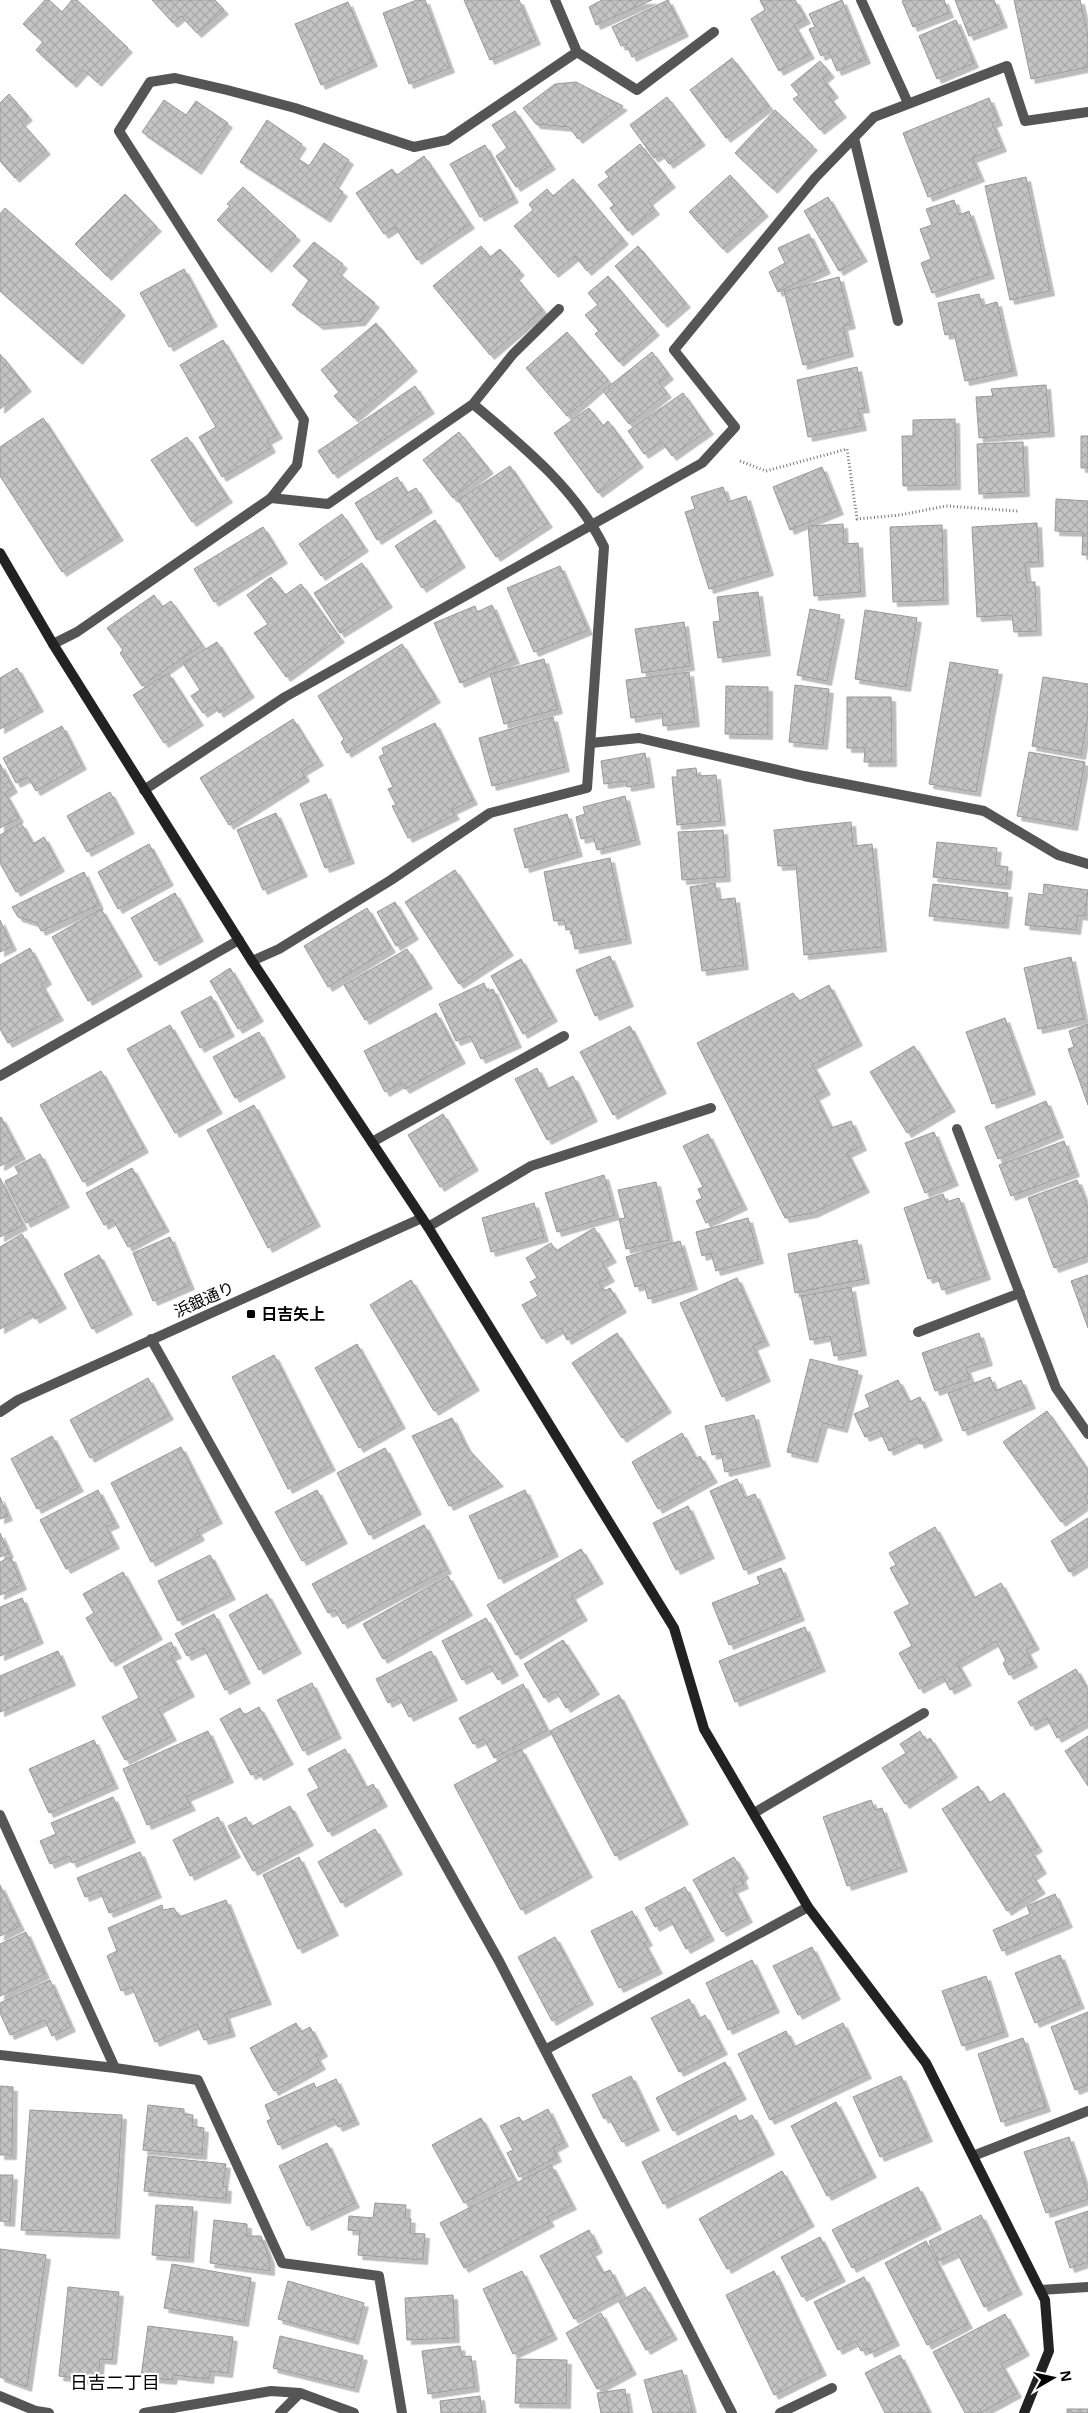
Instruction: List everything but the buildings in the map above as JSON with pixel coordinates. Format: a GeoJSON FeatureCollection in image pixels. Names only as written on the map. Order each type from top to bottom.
{"type":"FeatureCollection","features":[{"type":"Feature","properties":{"kind":"street"},"geometry":{"type":"LineString","coordinates":[[555,0],[577,52],[637,90],[714,32]]}},
{"type":"Feature","properties":{"kind":"street"},"geometry":{"type":"LineString","coordinates":[[861,0],[908,103]]}},
{"type":"Feature","properties":{"kind":"street"},"geometry":{"type":"LineString","coordinates":[[53,644],[77,632],[271,498],[298,465],[304,420],[119,131],[150,82],[175,78],[227,90],[295,108],[414,147],[447,140],[577,52]]}},
{"type":"Feature","properties":{"kind":"street"},"geometry":{"type":"LineString","coordinates":[[144,790],[285,697],[702,464],[735,427],[674,350],[816,178],[874,117],[1007,66],[1024,121],[1088,112]]}},
{"type":"Feature","properties":{"kind":"street"},"geometry":{"type":"LineString","coordinates":[[854,138],[898,321]]}},
{"type":"Feature","properties":{"kind":"street"},"geometry":{"type":"LineString","coordinates":[[271,498],[328,504],[473,404],[513,354],[559,308]]}},
{"type":"Feature","properties":{"kind":"street"},"geometry":{"type":"LineString","coordinates":[[252,961],[279,949],[383,885],[490,813],[586,788],[591,743],[604,547],[593,524],[534,456],[473,404]]}},
{"type":"Feature","properties":{"kind":"street"},"geometry":{"type":"LineString","coordinates":[[0,553],[53,644],[252,961],[425,1222],[674,1628],[704,1729],[808,1908],[926,2063],[1045,2300],[1049,2351],[1024,2413]]}},
{"type":"Feature","properties":{"kind":"street"},"geometry":{"type":"LineString","coordinates":[[591,743],[639,738],[804,776],[984,811],[1058,855],[1088,864]]}},
{"type":"Feature","properties":{"kind":"street"},"geometry":{"type":"LineString","coordinates":[[0,1076],[239,940]]}},
{"type":"Feature","properties":{"kind":"street"},"geometry":{"type":"LineString","coordinates":[[372,1142],[564,1036]]}},
{"type":"Feature","properties":{"kind":"street","name":"浜銀通り"},"geometry":{"type":"LineString","coordinates":[[0,1412],[18,1400],[151,1339],[425,1222],[531,1166],[711,1108]]}},
{"type":"Feature","properties":{"kind":"street"},"geometry":{"type":"LineString","coordinates":[[957,1129],[1056,1388],[1088,1434]]}},
{"type":"Feature","properties":{"kind":"street"},"geometry":{"type":"LineString","coordinates":[[918,1332],[1020,1293]]}},
{"type":"Feature","properties":{"kind":"street"},"geometry":{"type":"LineString","coordinates":[[151,1339],[499,1960],[732,2413]]}},
{"type":"Feature","properties":{"kind":"street"},"geometry":{"type":"LineString","coordinates":[[754,1813],[924,1713]]}},
{"type":"Feature","properties":{"kind":"street"},"geometry":{"type":"LineString","coordinates":[[0,1815],[115,2068]]}},
{"type":"Feature","properties":{"kind":"street"},"geometry":{"type":"LineString","coordinates":[[545,2050],[808,1908]]}},
{"type":"Feature","properties":{"kind":"street"},"geometry":{"type":"LineString","coordinates":[[0,2055],[115,2068],[198,2080],[282,2263],[379,2276],[402,2413]]}},
{"type":"Feature","properties":{"kind":"street"},"geometry":{"type":"LineString","coordinates":[[973,2156],[1088,2111]]}},
{"type":"Feature","properties":{"kind":"street"},"geometry":{"type":"LineString","coordinates":[[1040,2290],[1088,2287]]}},
{"type":"Feature","properties":{"kind":"street"},"geometry":{"type":"LineString","coordinates":[[780,2413],[832,2388]]}},
{"type":"Feature","properties":{"kind":"street"},"geometry":{"type":"LineString","coordinates":[[144,2413],[271,2391],[300,2393],[354,2413]]}},
{"type":"Feature","properties":{"kind":"street"},"geometry":{"type":"LineString","coordinates":[[280,2413],[300,2393]]}},
{"type":"Feature","properties":{"kind":"street"},"geometry":{"type":"LineString","coordinates":[[0,2396],[36,2411],[49,2413]]}},
{"type":"Feature","properties":{"kind":"path"},"geometry":{"type":"LineString","coordinates":[[766,471],[847,449],[857,519],[900,515],[946,506],[1018,511]]}},
{"type":"Feature","properties":{"kind":"place","name":"日吉矢上"},"geometry":{"type":"Point","coordinates":[251,1314]}},
{"type":"Feature","properties":{"kind":"district","name":"日吉二丁目"},"geometry":{"type":"Point","coordinates":[115,2383]}}]}
